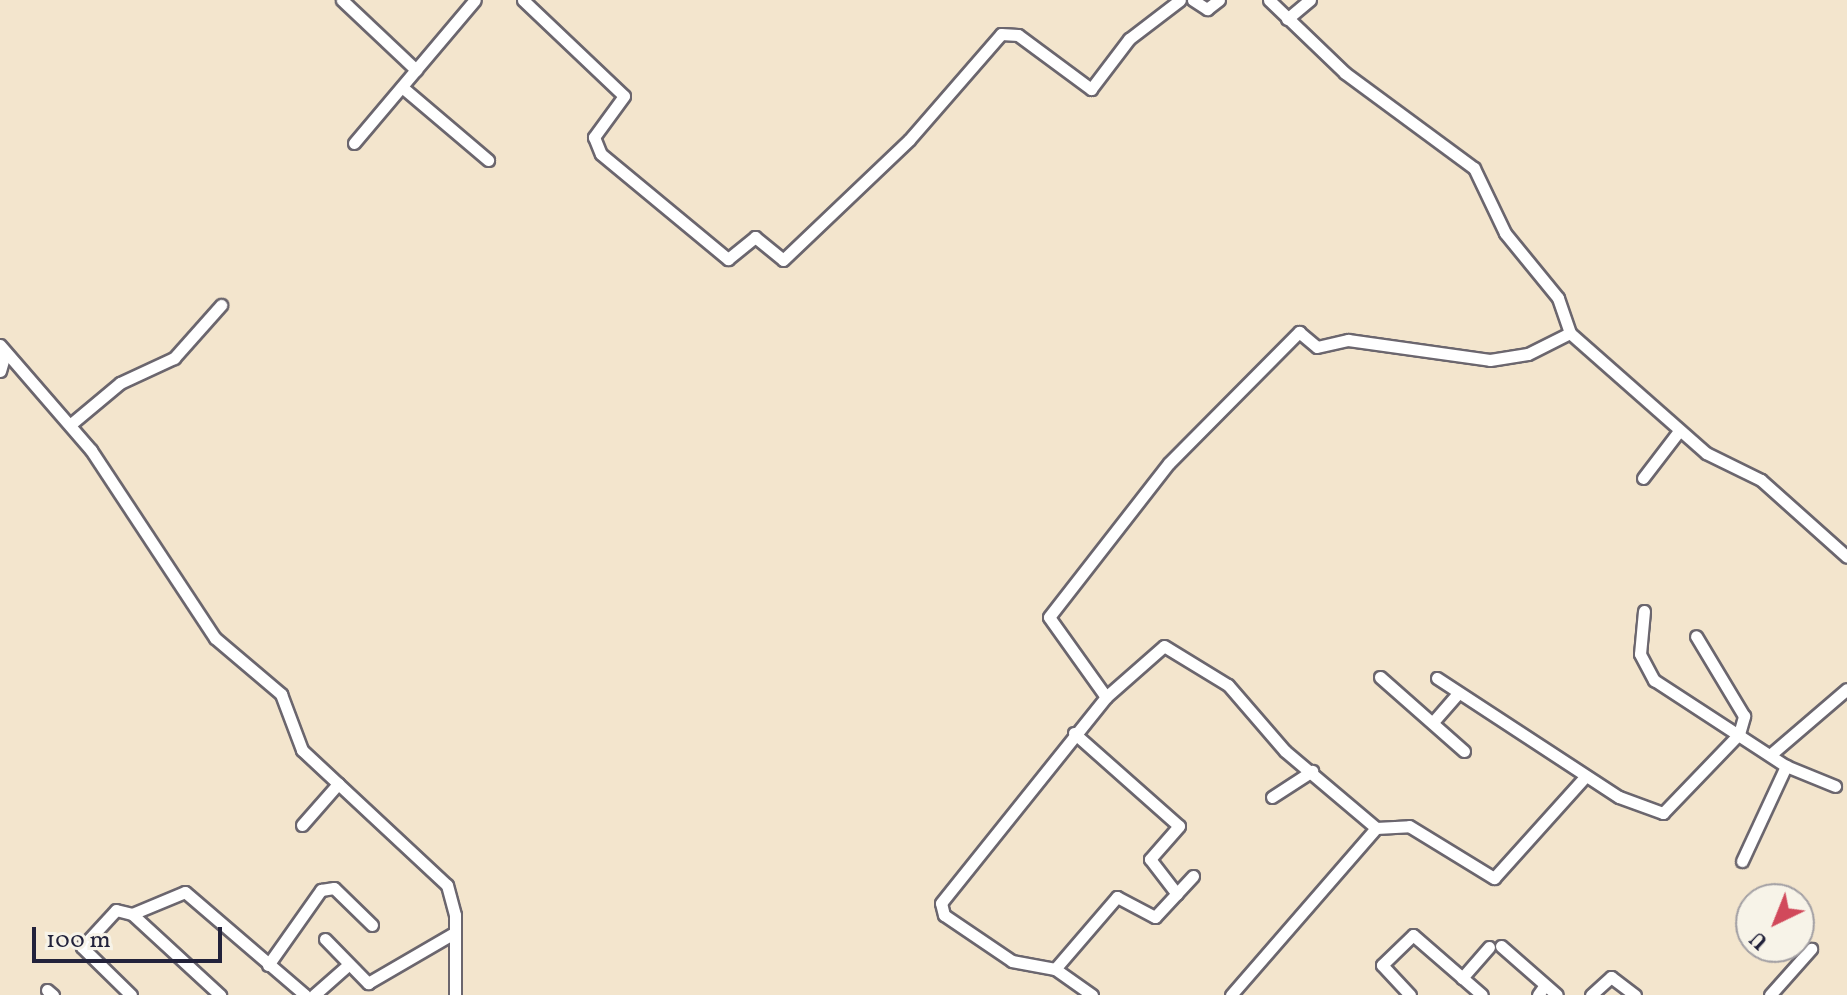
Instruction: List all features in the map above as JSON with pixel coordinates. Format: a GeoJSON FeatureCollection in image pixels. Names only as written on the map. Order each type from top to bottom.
{"type":"FeatureCollection","features":[{"type":"Feature","properties":{"kind":"street"},"geometry":{"type":"LineString","coordinates":[[342,0],[416,70]]}},
{"type":"Feature","properties":{"kind":"street"},"geometry":{"type":"LineString","coordinates":[[354,143],[475,0]]}},
{"type":"Feature","properties":{"kind":"street"},"geometry":{"type":"LineString","coordinates":[[523,0],[624,96],[594,137],[601,154],[728,259],[755,237],[783,260],[909,140],[1001,34],[1018,35],[1091,89],[1129,39],[1180,0]]}},
{"type":"Feature","properties":{"kind":"street"},"geometry":{"type":"LineString","coordinates":[[1193,0],[1207,9],[1219,0]]}},
{"type":"Feature","properties":{"kind":"street"},"geometry":{"type":"LineString","coordinates":[[1269,0],[1345,73],[1474,168],[1505,233],[1558,298],[1570,333],[1679,431],[1718,461],[1761,480],[1847,557]]}},
{"type":"Feature","properties":{"kind":"street"},"geometry":{"type":"LineString","coordinates":[[1287,19],[1310,0]]}},
{"type":"Feature","properties":{"kind":"street"},"geometry":{"type":"LineString","coordinates":[[402,87],[488,160]]}},
{"type":"Feature","properties":{"kind":"street"},"geometry":{"type":"LineString","coordinates":[[71,424],[120,383],[174,358],[221,305]]}},
{"type":"Feature","properties":{"kind":"street"},"geometry":{"type":"LineString","coordinates":[[1106,697],[1104,685],[1057,637],[1049,617],[1169,463],[1299,332],[1317,347],[1348,340],[1490,360],[1528,354],[1570,333]]}},
{"type":"Feature","properties":{"kind":"street"},"geometry":{"type":"LineString","coordinates":[[3,350],[71,424],[207,626],[281,694],[296,743],[447,885],[454,933],[455,995]]}},
{"type":"Feature","properties":{"kind":"street"},"geometry":{"type":"LineString","coordinates":[[0,371],[3,350]]}},
{"type":"Feature","properties":{"kind":"street"},"geometry":{"type":"LineString","coordinates":[[1643,478],[1679,431]]}},
{"type":"Feature","properties":{"kind":"street"},"geometry":{"type":"LineString","coordinates":[[1644,611],[1640,654],[1647,673],[1786,766],[1835,786]]}},
{"type":"Feature","properties":{"kind":"street"},"geometry":{"type":"LineString","coordinates":[[1437,678],[1586,776],[1649,813],[1663,813],[1739,734],[1743,704],[1696,636]]}},
{"type":"Feature","properties":{"kind":"street"},"geometry":{"type":"LineString","coordinates":[[1092,995],[1055,969],[1012,961],[944,915],[941,903],[1074,733],[1106,697],[1161,645],[1228,685],[1312,771],[1376,828],[1409,826],[1494,878],[1586,776]]}},
{"type":"Feature","properties":{"kind":"street"},"geometry":{"type":"LineString","coordinates":[[1380,677],[1464,751]]}},
{"type":"Feature","properties":{"kind":"street"},"geometry":{"type":"LineString","coordinates":[[1770,755],[1847,689]]}},
{"type":"Feature","properties":{"kind":"street"},"geometry":{"type":"LineString","coordinates":[[1433,722],[1458,693]]}},
{"type":"Feature","properties":{"kind":"street"},"geometry":{"type":"LineString","coordinates":[[1074,733],[1179,826],[1150,859],[1177,894]]}},
{"type":"Feature","properties":{"kind":"street"},"geometry":{"type":"LineString","coordinates":[[1742,861],[1786,766]]}},
{"type":"Feature","properties":{"kind":"street"},"geometry":{"type":"LineString","coordinates":[[1272,797],[1312,771]]}},
{"type":"Feature","properties":{"kind":"street"},"geometry":{"type":"LineString","coordinates":[[302,825],[338,784]]}},
{"type":"Feature","properties":{"kind":"street"},"geometry":{"type":"LineString","coordinates":[[1231,995],[1376,828]]}},
{"type":"Feature","properties":{"kind":"street"},"geometry":{"type":"LineString","coordinates":[[1055,969],[1117,897],[1149,918],[1193,876]]}},
{"type":"Feature","properties":{"kind":"street"},"geometry":{"type":"LineString","coordinates":[[268,965],[321,890],[334,888],[372,925]]}},
{"type":"Feature","properties":{"kind":"street"},"geometry":{"type":"LineString","coordinates":[[132,914],[189,893],[305,995]]}},
{"type":"Feature","properties":{"kind":"street"},"geometry":{"type":"LineString","coordinates":[[131,995],[81,951],[116,910],[132,914],[220,995]]}},
{"type":"Feature","properties":{"kind":"street"},"geometry":{"type":"LineString","coordinates":[[325,939],[362,981],[377,981],[454,933]]}},
{"type":"Feature","properties":{"kind":"street"},"geometry":{"type":"LineString","coordinates":[[1410,995],[1382,965],[1409,936],[1482,995]]}},
{"type":"Feature","properties":{"kind":"street"},"geometry":{"type":"LineString","coordinates":[[1462,978],[1495,947],[1542,990],[1557,995]]}},
{"type":"Feature","properties":{"kind":"street"},"geometry":{"type":"LineString","coordinates":[[1790,995],[1774,990],[1798,963]]}},
{"type":"Feature","properties":{"kind":"street"},"geometry":{"type":"LineString","coordinates":[[314,995],[347,966]]}},
{"type":"Feature","properties":{"kind":"street"},"geometry":{"type":"LineString","coordinates":[[1591,995],[1611,977],[1635,995]]}}]}
